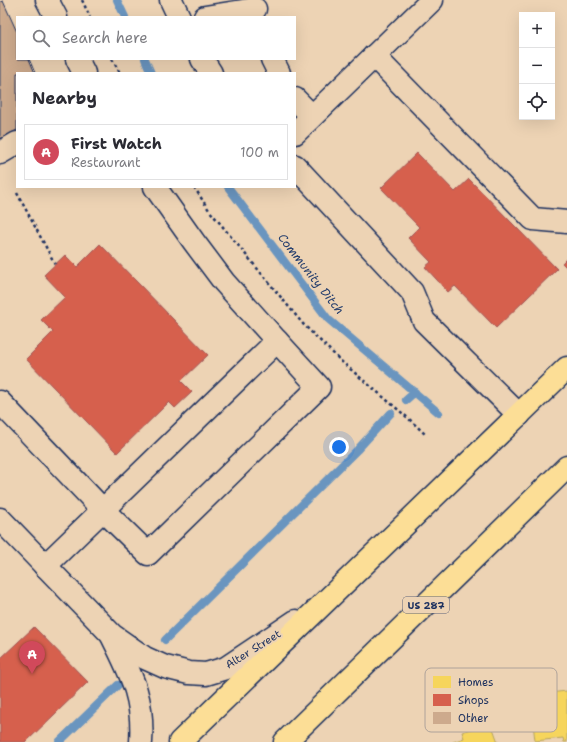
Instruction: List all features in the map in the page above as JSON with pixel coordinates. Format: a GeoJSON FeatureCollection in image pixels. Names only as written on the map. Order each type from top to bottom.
{"type":"FeatureCollection","features":[{"type":"Feature","properties":{"kind":"main road"},"geometry":{"type":"LineString","coordinates":[[180,742],[567,368]]}},
{"type":"Feature","properties":{"kind":"main road","name":"US 287"},"geometry":{"type":"LineString","coordinates":[[285,742],[567,467]]}},
{"type":"Feature","properties":{"kind":"street"},"geometry":{"type":"LineString","coordinates":[[47,0],[55,16]]}},
{"type":"Feature","properties":{"kind":"street"},"geometry":{"type":"LineString","coordinates":[[171,0],[179,16]]}},
{"type":"Feature","properties":{"kind":"street"},"geometry":{"type":"LineString","coordinates":[[296,132],[432,0]]}},
{"type":"Feature","properties":{"kind":"street"},"geometry":{"type":"LineString","coordinates":[[211,16],[256,9]]}},
{"type":"Feature","properties":{"kind":"street"},"geometry":{"type":"LineString","coordinates":[[374,56],[533,219],[567,222]]}},
{"type":"Feature","properties":{"kind":"street"},"geometry":{"type":"LineString","coordinates":[[78,60],[84,72]]}},
{"type":"Feature","properties":{"kind":"street"},"geometry":{"type":"LineString","coordinates":[[203,60],[210,72]]}},
{"type":"Feature","properties":{"kind":"street"},"geometry":{"type":"LineString","coordinates":[[272,60],[278,72]]}},
{"type":"Feature","properties":{"kind":"street"},"geometry":{"type":"LineString","coordinates":[[296,100],[312,116]]}},
{"type":"Feature","properties":{"kind":"street"},"geometry":{"type":"LineString","coordinates":[[0,153],[16,144]]}},
{"type":"Feature","properties":{"kind":"street"},"geometry":{"type":"LineString","coordinates":[[296,167],[412,292],[424,321],[519,414]]}},
{"type":"Feature","properties":{"kind":"street"},"geometry":{"type":"LineString","coordinates":[[0,402],[103,510],[148,554],[319,387],[224,282],[155,188]]}},
{"type":"Feature","properties":{"kind":"street"},"geometry":{"type":"LineString","coordinates":[[45,566],[277,341]]}},
{"type":"Feature","properties":{"kind":"street","name":"Alter Street"},"geometry":{"type":"LineString","coordinates":[[0,519],[112,635],[145,658],[165,667],[189,673],[206,674],[226,668],[325,602]]}},
{"type":"Feature","properties":{"kind":"street","name":"Alter Street"},"geometry":{"type":"LineString","coordinates":[[112,635],[137,691],[142,722],[141,742]]}},
{"type":"Feature","properties":{"kind":"path"},"geometry":{"type":"LineString","coordinates":[[82,0],[90,16]]}},
{"type":"Feature","properties":{"kind":"path"},"geometry":{"type":"LineString","coordinates":[[113,60],[119,72]]}},
{"type":"Feature","properties":{"kind":"path"},"geometry":{"type":"LineString","coordinates":[[195,188],[209,210],[303,324],[342,362],[426,435]]}},
{"type":"Feature","properties":{"kind":"path"},"geometry":{"type":"LineString","coordinates":[[17,193],[55,264]]}},
{"type":"Feature","properties":{"kind":"building: Homes"},"geometry":{"type":"Polygon","coordinates":[[[567,691],[567,742],[564,742],[563,738],[535,741],[534,732],[557,732],[557,692],[567,691]]]}},
{"type":"Feature","properties":{"kind":"building: Homes"},"geometry":{"type":"Polygon","coordinates":[[[462,732],[494,732],[498,742],[453,742],[464,738],[462,732]]]}},
{"type":"Feature","properties":{"kind":"building: Shops"},"geometry":{"type":"Polygon","coordinates":[[[417,153],[455,192],[469,179],[557,269],[496,328],[455,286],[448,292],[425,267],[431,262],[408,238],[419,227],[381,188],[417,153]]]}},
{"type":"Feature","properties":{"kind":"building: Shops"},"geometry":{"type":"Polygon","coordinates":[[[100,244],[208,355],[181,381],[192,392],[175,408],[169,402],[117,453],[26,359],[53,332],[41,320],[65,297],[44,275],[65,255],[77,267],[100,244]]]}},
{"type":"Feature","properties":{"kind":"building: Shops"},"geometry":{"type":"Polygon","coordinates":[[[567,258],[567,268],[562,263],[567,258]]]}},
{"type":"Feature","properties":{"kind":"building: Shops"},"geometry":{"type":"Polygon","coordinates":[[[34,627],[88,682],[26,742],[0,742],[0,659],[34,627]]]}},
{"type":"Feature","properties":{"kind":"building: Other"},"geometry":{"type":"Polygon","coordinates":[[[3,1],[16,30],[16,60],[29,60],[35,72],[16,72],[16,131],[0,139],[0,2],[3,1]]]}},
{"type":"Feature","properties":{"kind":"waterway","name":"Community Ditch"},"geometry":{"type":"LineString","coordinates":[[117,0],[125,16]]}},
{"type":"Feature","properties":{"kind":"waterway","name":"Community Ditch"},"geometry":{"type":"LineString","coordinates":[[145,60],[151,72]]}},
{"type":"Feature","properties":{"kind":"waterway","name":"Community Ditch"},"geometry":{"type":"LineString","coordinates":[[229,188],[328,319],[439,413]]}},
{"type":"Feature","properties":{"kind":"waterway"},"geometry":{"type":"LineString","coordinates":[[406,400],[415,392]]}},
{"type":"Feature","properties":{"kind":"waterway"},"geometry":{"type":"LineString","coordinates":[[165,640],[357,450],[391,413]]}},
{"type":"Feature","properties":{"kind":"waterway"},"geometry":{"type":"LineString","coordinates":[[59,742],[118,685]]}},
{"type":"Feature","properties":{"kind":"place","name":"First Watch"},"geometry":{"type":"Point","coordinates":[32,674]}}]}
